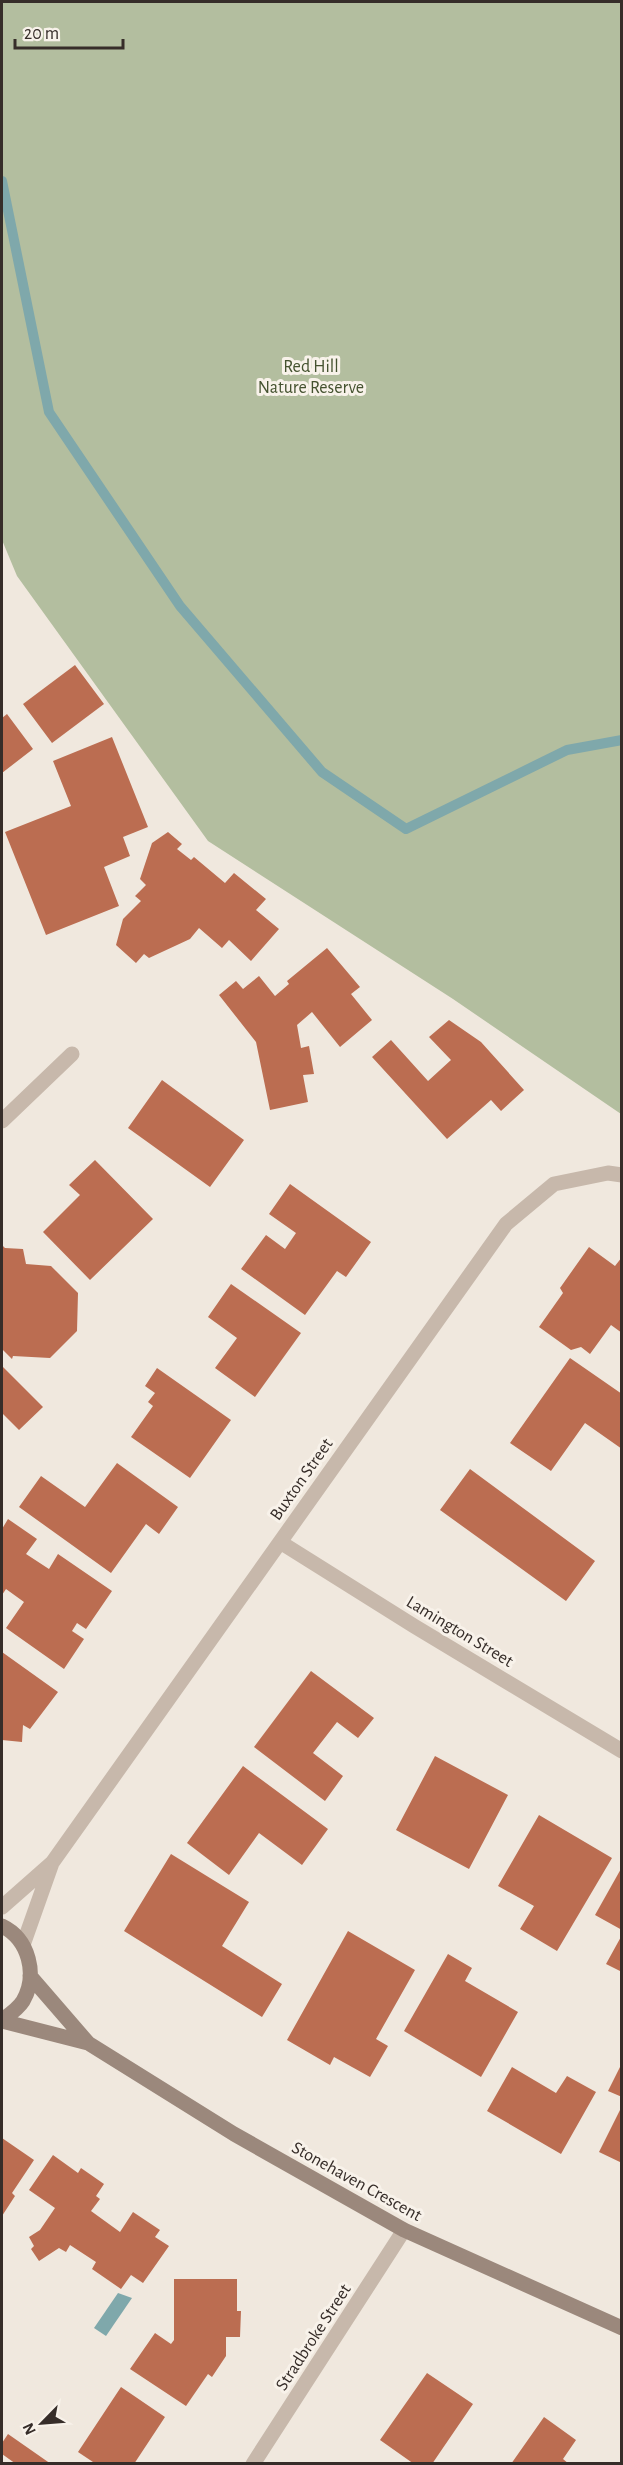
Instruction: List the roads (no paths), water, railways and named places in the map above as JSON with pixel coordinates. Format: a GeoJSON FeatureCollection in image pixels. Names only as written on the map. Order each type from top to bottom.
{"type":"FeatureCollection","features":[{"type":"Feature","properties":{"kind":"street"},"geometry":{"type":"LineString","coordinates":[[2,1121],[72,1054]]}},
{"type":"Feature","properties":{"kind":"street","name":"Buxton Street"},"geometry":{"type":"LineString","coordinates":[[2,1907],[52,1863],[506,1224],[554,1184],[608,1173],[621,1175]]}},
{"type":"Feature","properties":{"kind":"street","name":"Lamington Street"},"geometry":{"type":"LineString","coordinates":[[280,1542],[414,1626],[621,1750]]}},
{"type":"Feature","properties":{"kind":"street","name":"Buxton Street"},"geometry":{"type":"LineString","coordinates":[[23,1945],[52,1863]]}},
{"type":"Feature","properties":{"kind":"street"},"geometry":{"type":"LineString","coordinates":[[2,1926],[11,1930],[23,1945],[29,1963],[30,1976],[23,2000],[2,2021]]}},
{"type":"Feature","properties":{"kind":"street","name":"Stonehaven Crescent"},"geometry":{"type":"LineString","coordinates":[[30,1976],[88,2043],[234,2134],[404,2230],[621,2328]]}},
{"type":"Feature","properties":{"kind":"street","name":"Stonehaven Crescent"},"geometry":{"type":"LineString","coordinates":[[2,2021],[88,2043]]}},
{"type":"Feature","properties":{"kind":"street","name":"Stradbroke Street"},"geometry":{"type":"LineString","coordinates":[[253,2463],[404,2230]]}},
{"type":"Feature","properties":{"kind":"water"},"geometry":{"type":"Polygon","coordinates":[[[118,2293],[132,2298],[106,2336],[94,2328],[118,2293]]]}},
{"type":"Feature","properties":{"kind":"waterway"},"geometry":{"type":"LineString","coordinates":[[2,181],[49,412],[180,606],[322,772],[406,829],[567,750],[622,740]]}},
{"type":"Feature","properties":{"kind":"park label","name":"Red Hill Nature Reserve"},"geometry":{"type":"Point","coordinates":[311,376]}}]}
